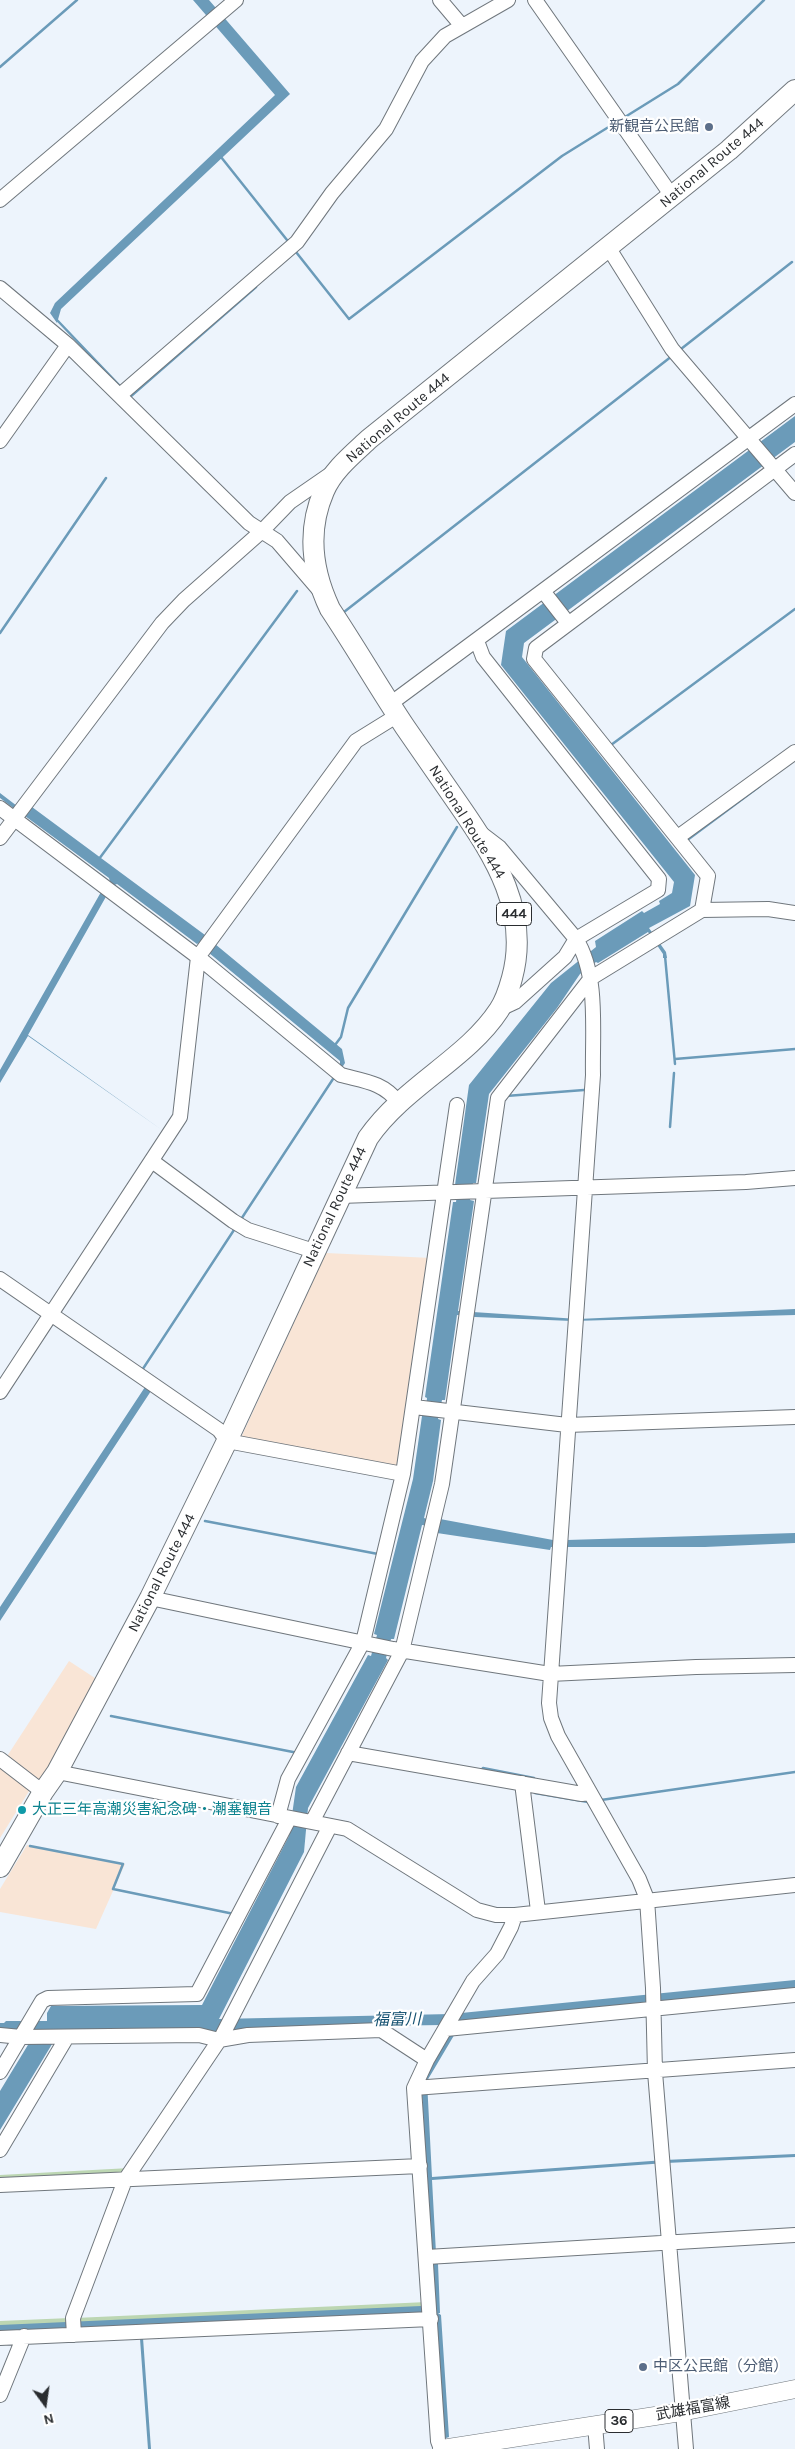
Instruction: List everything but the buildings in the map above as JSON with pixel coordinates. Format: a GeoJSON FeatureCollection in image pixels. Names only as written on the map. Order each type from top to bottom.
{"type":"FeatureCollection","features":[{"type":"Feature","properties":{"kind":"highway","name":"National Route 444"},"geometry":{"type":"LineString","coordinates":[[0,1867],[43,1792],[57,1772],[150,1598],[227,1441],[368,1138],[380,1120],[398,1102],[469,1044],[500,1009],[508,992],[517,960],[518,932],[512,902],[503,877],[475,829],[394,710],[330,609],[323,594],[316,572],[313,533],[324,490],[340,467],[369,439],[729,150],[795,90]]}},
{"type":"Feature","properties":{"kind":"main road","name":"武雄福富線"},"geometry":{"type":"LineString","coordinates":[[442,2449],[681,2412],[795,2389]]}},
{"type":"Feature","properties":{"kind":"street"},"geometry":{"type":"LineString","coordinates":[[0,200],[236,0]]}},
{"type":"Feature","properties":{"kind":"street"},"geometry":{"type":"LineString","coordinates":[[440,0],[462,26]]}},
{"type":"Feature","properties":{"kind":"street"},"geometry":{"type":"LineString","coordinates":[[120,395],[297,242],[332,193],[386,129],[422,61],[445,36],[508,0]]}},
{"type":"Feature","properties":{"kind":"street"},"geometry":{"type":"LineString","coordinates":[[535,0],[672,196]]}},
{"type":"Feature","properties":{"kind":"street"},"geometry":{"type":"LineString","coordinates":[[608,247],[672,349],[795,494]]}},
{"type":"Feature","properties":{"kind":"street"},"geometry":{"type":"LineString","coordinates":[[0,288],[68,345],[249,523],[277,541],[323,594]]}},
{"type":"Feature","properties":{"kind":"street"},"geometry":{"type":"LineString","coordinates":[[0,441],[68,345]]}},
{"type":"Feature","properties":{"kind":"street"},"geometry":{"type":"LineString","coordinates":[[0,1392],[180,1117],[204,948],[356,741],[477,641],[751,441],[795,404]]}},
{"type":"Feature","properties":{"kind":"street"},"geometry":{"type":"LineString","coordinates":[[702,910],[708,876],[682,841],[534,659],[536,648],[773,467],[795,454]]}},
{"type":"Feature","properties":{"kind":"street"},"geometry":{"type":"LineString","coordinates":[[0,838],[162,623],[184,600],[262,531],[290,502],[340,467]]}},
{"type":"Feature","properties":{"kind":"street"},"geometry":{"type":"LineString","coordinates":[[543,591],[568,623]]}},
{"type":"Feature","properties":{"kind":"street"},"geometry":{"type":"LineString","coordinates":[[477,641],[484,657],[659,879],[658,890],[649,902],[578,943],[515,1002],[500,1009]]}},
{"type":"Feature","properties":{"kind":"street"},"geometry":{"type":"LineString","coordinates":[[682,841],[795,752]]}},
{"type":"Feature","properties":{"kind":"street"},"geometry":{"type":"LineString","coordinates":[[0,808],[18,812],[108,889],[204,948],[338,1072],[370,1081],[393,1095],[398,1102]]}},
{"type":"Feature","properties":{"kind":"street"},"geometry":{"type":"LineString","coordinates":[[475,829],[499,847],[578,943],[591,978],[593,1075],[549,1703],[551,1718],[558,1736],[639,1879],[647,1900],[654,2006],[655,2072],[681,2412],[686,2449]]}},
{"type":"Feature","properties":{"kind":"street"},"geometry":{"type":"LineString","coordinates":[[310,1822],[348,1754],[397,1650],[442,1484],[448,1411],[481,1192],[498,1098],[591,978],[660,933],[702,910],[768,909],[795,913]]}},
{"type":"Feature","properties":{"kind":"street"},"geometry":{"type":"LineString","coordinates":[[0,2072],[24,2036],[42,2001],[48,1998],[197,1994],[284,1818],[288,1779],[368,1643],[418,1408],[448,1192],[457,1105]]}},
{"type":"Feature","properties":{"kind":"street"},"geometry":{"type":"LineString","coordinates":[[152,1161],[238,1224],[314,1251]]}},
{"type":"Feature","properties":{"kind":"street"},"geometry":{"type":"LineString","coordinates":[[340,1196],[746,1182],[795,1178]]}},
{"type":"Feature","properties":{"kind":"street"},"geometry":{"type":"LineString","coordinates":[[0,1279],[218,1430],[227,1441],[403,1474]]}},
{"type":"Feature","properties":{"kind":"street"},"geometry":{"type":"LineString","coordinates":[[418,1408],[568,1425],[795,1417]]}},
{"type":"Feature","properties":{"kind":"street"},"geometry":{"type":"LineString","coordinates":[[150,1598],[397,1650],[550,1674],[696,1667],[795,1666]]}},
{"type":"Feature","properties":{"kind":"street"},"geometry":{"type":"LineString","coordinates":[[348,1754],[582,1794],[590,1793]]}},
{"type":"Feature","properties":{"kind":"street"},"geometry":{"type":"LineString","coordinates":[[0,1759],[43,1792]]}},
{"type":"Feature","properties":{"kind":"street"},"geometry":{"type":"LineString","coordinates":[[57,1772],[284,1818],[348,1829],[476,1910],[496,1915],[515,1916],[795,1885]]}},
{"type":"Feature","properties":{"kind":"street"},"geometry":{"type":"LineString","coordinates":[[522,1783],[538,1912]]}},
{"type":"Feature","properties":{"kind":"street"},"geometry":{"type":"LineString","coordinates":[[74,2335],[72,2318],[125,2180],[220,2038],[231,2013],[330,1826]]}},
{"type":"Feature","properties":{"kind":"street"},"geometry":{"type":"LineString","coordinates":[[442,2449],[438,2441],[420,2166],[422,2087],[427,2060],[451,2027],[456,2010],[473,1982],[497,1954],[515,1916]]}},
{"type":"Feature","properties":{"kind":"street"},"geometry":{"type":"LineString","coordinates":[[451,2027],[654,2006],[795,1995]]}},
{"type":"Feature","properties":{"kind":"street"},"geometry":{"type":"LineString","coordinates":[[0,2035],[63,2037],[198,2035],[220,2038],[248,2035],[381,2030],[427,2060]]}},
{"type":"Feature","properties":{"kind":"street"},"geometry":{"type":"LineString","coordinates":[[0,2150],[63,2037]]}},
{"type":"Feature","properties":{"kind":"street"},"geometry":{"type":"LineString","coordinates":[[422,2087],[655,2072],[795,2060]]}},
{"type":"Feature","properties":{"kind":"street"},"geometry":{"type":"LineString","coordinates":[[0,2185],[420,2166]]}},
{"type":"Feature","properties":{"kind":"street"},"geometry":{"type":"LineString","coordinates":[[427,2257],[795,2235]]}},
{"type":"Feature","properties":{"kind":"street"},"geometry":{"type":"LineString","coordinates":[[0,2338],[141,2332],[431,2313]]}},
{"type":"Feature","properties":{"kind":"street"},"geometry":{"type":"LineString","coordinates":[[0,2395],[24,2336]]}},
{"type":"Feature","properties":{"kind":"street"},"geometry":{"type":"LineString","coordinates":[[595,2425],[597,2449]]}},
{"type":"Feature","properties":{"kind":"shaded area"},"geometry":{"type":"Polygon","coordinates":[[[326,1253],[431,1258],[400,1469],[239,1442],[326,1253]]]}},
{"type":"Feature","properties":{"kind":"shaded area"},"geometry":{"type":"Polygon","coordinates":[[[69,1661],[98,1680],[43,1780],[31,1788],[0,1838],[0,1763],[2,1764],[69,1661]]]}},
{"type":"Feature","properties":{"kind":"shaded area"},"geometry":{"type":"Polygon","coordinates":[[[27,1845],[125,1864],[96,1929],[0,1912],[0,1889],[27,1845]]]}},
{"type":"Feature","properties":{"kind":"green space"},"geometry":{"type":"Polygon","coordinates":[[[130,2168],[125,2176],[0,2182],[0,2175],[130,2168]]]}},
{"type":"Feature","properties":{"kind":"green space"},"geometry":{"type":"Polygon","coordinates":[[[427,2302],[428,2315],[78,2332],[75,2318],[427,2302]]]}},
{"type":"Feature","properties":{"kind":"green space"},"geometry":{"type":"Polygon","coordinates":[[[70,2318],[70,2330],[0,2335],[0,2321],[70,2318]]]}},
{"type":"Feature","properties":{"kind":"water"},"geometry":{"type":"Polygon","coordinates":[[[193,0],[209,0],[290,94],[61,309],[57,323],[50,313],[55,303],[275,95],[193,0]]]}},
{"type":"Feature","properties":{"kind":"water","name":"福富川"},"geometry":{"type":"Polygon","coordinates":[[[795,416],[795,442],[524,643],[522,657],[695,875],[690,906],[649,928],[666,952],[667,958],[663,958],[663,954],[648,932],[598,963],[596,962],[580,974],[557,1008],[489,1094],[476,1183],[473,1183],[470,1200],[474,1201],[458,1311],[578,1319],[795,1309],[795,1315],[572,1321],[457,1315],[445,1400],[442,1400],[438,1419],[441,1420],[433,1481],[424,1518],[430,1520],[429,1526],[422,1525],[394,1639],[391,1639],[386,1658],[388,1660],[308,1808],[304,1852],[219,2019],[451,2014],[795,1980],[795,1988],[610,2006],[456,2032],[427,2081],[432,2177],[665,2160],[795,2154],[795,2157],[666,2163],[432,2180],[436,2253],[650,2250],[438,2264],[440,2313],[438,2313],[441,2315],[449,2437],[443,2439],[436,2313],[142,2324],[151,2449],[148,2449],[139,2325],[0,2331],[0,2325],[421,2306],[423,2308],[431,2250],[422,2095],[424,2092],[424,2082],[442,2025],[242,2028],[237,2031],[60,2031],[0,2130],[0,2091],[37,2030],[0,2032],[0,2023],[6,2021],[47,2021],[47,2013],[51,2006],[202,2005],[289,1836],[296,1787],[368,1655],[371,1656],[377,1635],[374,1634],[413,1479],[422,1416],[425,1416],[427,1398],[425,1397],[453,1202],[456,1202],[458,1186],[455,1185],[469,1085],[551,983],[596,947],[595,941],[642,911],[644,913],[660,904],[659,901],[672,893],[674,882],[501,665],[506,631],[795,416]]]}},
{"type":"Feature","properties":{"kind":"water"},"geometry":{"type":"Polygon","coordinates":[[[0,793],[17,806],[30,810],[32,807],[205,935],[202,939],[213,946],[215,944],[342,1049],[345,1063],[143,1371],[151,1391],[0,1621],[0,1607],[145,1387],[140,1371],[340,1066],[340,1061],[209,953],[210,951],[200,942],[197,944],[117,884],[112,886],[28,1035],[162,1130],[28,1036],[0,1083],[0,1070],[101,892],[110,882],[109,878],[25,816],[27,813],[16,810],[0,798],[0,793]]]}},
{"type":"Feature","properties":{"kind":"water"},"geometry":{"type":"Polygon","coordinates":[[[440,1519],[553,1540],[795,1533],[795,1543],[705,1547],[551,1547],[550,1550],[437,1533],[440,1519]]]}},
{"type":"Feature","properties":{"kind":"waterway"},"geometry":{"type":"LineString","coordinates":[[0,67],[77,0]]}},
{"type":"Feature","properties":{"kind":"waterway"},"geometry":{"type":"LineString","coordinates":[[625,117],[678,84],[764,0]]}},
{"type":"Feature","properties":{"kind":"waterway"},"geometry":{"type":"LineString","coordinates":[[296,252],[349,319],[562,156],[615,123]]}},
{"type":"Feature","properties":{"kind":"waterway"},"geometry":{"type":"LineString","coordinates":[[221,157],[287,240]]}},
{"type":"Feature","properties":{"kind":"waterway"},"geometry":{"type":"LineString","coordinates":[[681,349],[792,262]]}},
{"type":"Feature","properties":{"kind":"waterway"},"geometry":{"type":"LineString","coordinates":[[130,397],[256,287]]}},
{"type":"Feature","properties":{"kind":"waterway"},"geometry":{"type":"LineString","coordinates":[[57,320],[119,385]]}},
{"type":"Feature","properties":{"kind":"waterway"},"geometry":{"type":"LineString","coordinates":[[344,612],[672,356]]}},
{"type":"Feature","properties":{"kind":"waterway"},"geometry":{"type":"LineString","coordinates":[[0,633],[106,478]]}},
{"type":"Feature","properties":{"kind":"waterway"},"geometry":{"type":"LineString","coordinates":[[99,859],[297,591]]}},
{"type":"Feature","properties":{"kind":"waterway"},"geometry":{"type":"LineString","coordinates":[[611,745],[795,609]]}},
{"type":"Feature","properties":{"kind":"waterway"},"geometry":{"type":"LineString","coordinates":[[686,841],[760,786]]}},
{"type":"Feature","properties":{"kind":"waterway"},"geometry":{"type":"LineString","coordinates":[[335,1045],[341,1037],[348,1008],[457,827]]}},
{"type":"Feature","properties":{"kind":"waterway"},"geometry":{"type":"LineString","coordinates":[[665,956],[675,1064]]}},
{"type":"Feature","properties":{"kind":"waterway"},"geometry":{"type":"LineString","coordinates":[[675,1059],[795,1049]]}},
{"type":"Feature","properties":{"kind":"waterway"},"geometry":{"type":"LineString","coordinates":[[670,1127],[674,1073]]}},
{"type":"Feature","properties":{"kind":"waterway"},"geometry":{"type":"LineString","coordinates":[[506,1096],[584,1090]]}},
{"type":"Feature","properties":{"kind":"waterway"},"geometry":{"type":"LineString","coordinates":[[205,1521],[378,1554]]}},
{"type":"Feature","properties":{"kind":"waterway"},"geometry":{"type":"LineString","coordinates":[[111,1716],[298,1753]]}},
{"type":"Feature","properties":{"kind":"waterway"},"geometry":{"type":"LineString","coordinates":[[481,1771],[483,1768],[534,1778],[535,1780]]}},
{"type":"Feature","properties":{"kind":"waterway"},"geometry":{"type":"LineString","coordinates":[[601,1800],[795,1772]]}},
{"type":"Feature","properties":{"kind":"waterway"},"geometry":{"type":"LineString","coordinates":[[534,1791],[535,1793],[588,1802]]}},
{"type":"Feature","properties":{"kind":"waterway"},"geometry":{"type":"LineString","coordinates":[[30,1846],[123,1864],[113,1889],[234,1914]]}},
{"type":"Feature","properties":{"kind":"place","name":"新観音公民館"},"geometry":{"type":"Point","coordinates":[709,127]}},
{"type":"Feature","properties":{"kind":"place","name":"大正三年高潮災害紀念碑・潮塞観音"},"geometry":{"type":"Point","coordinates":[22,1810]}},
{"type":"Feature","properties":{"kind":"place","name":"中区公民館（分館）"},"geometry":{"type":"Point","coordinates":[643,2367]}}]}
